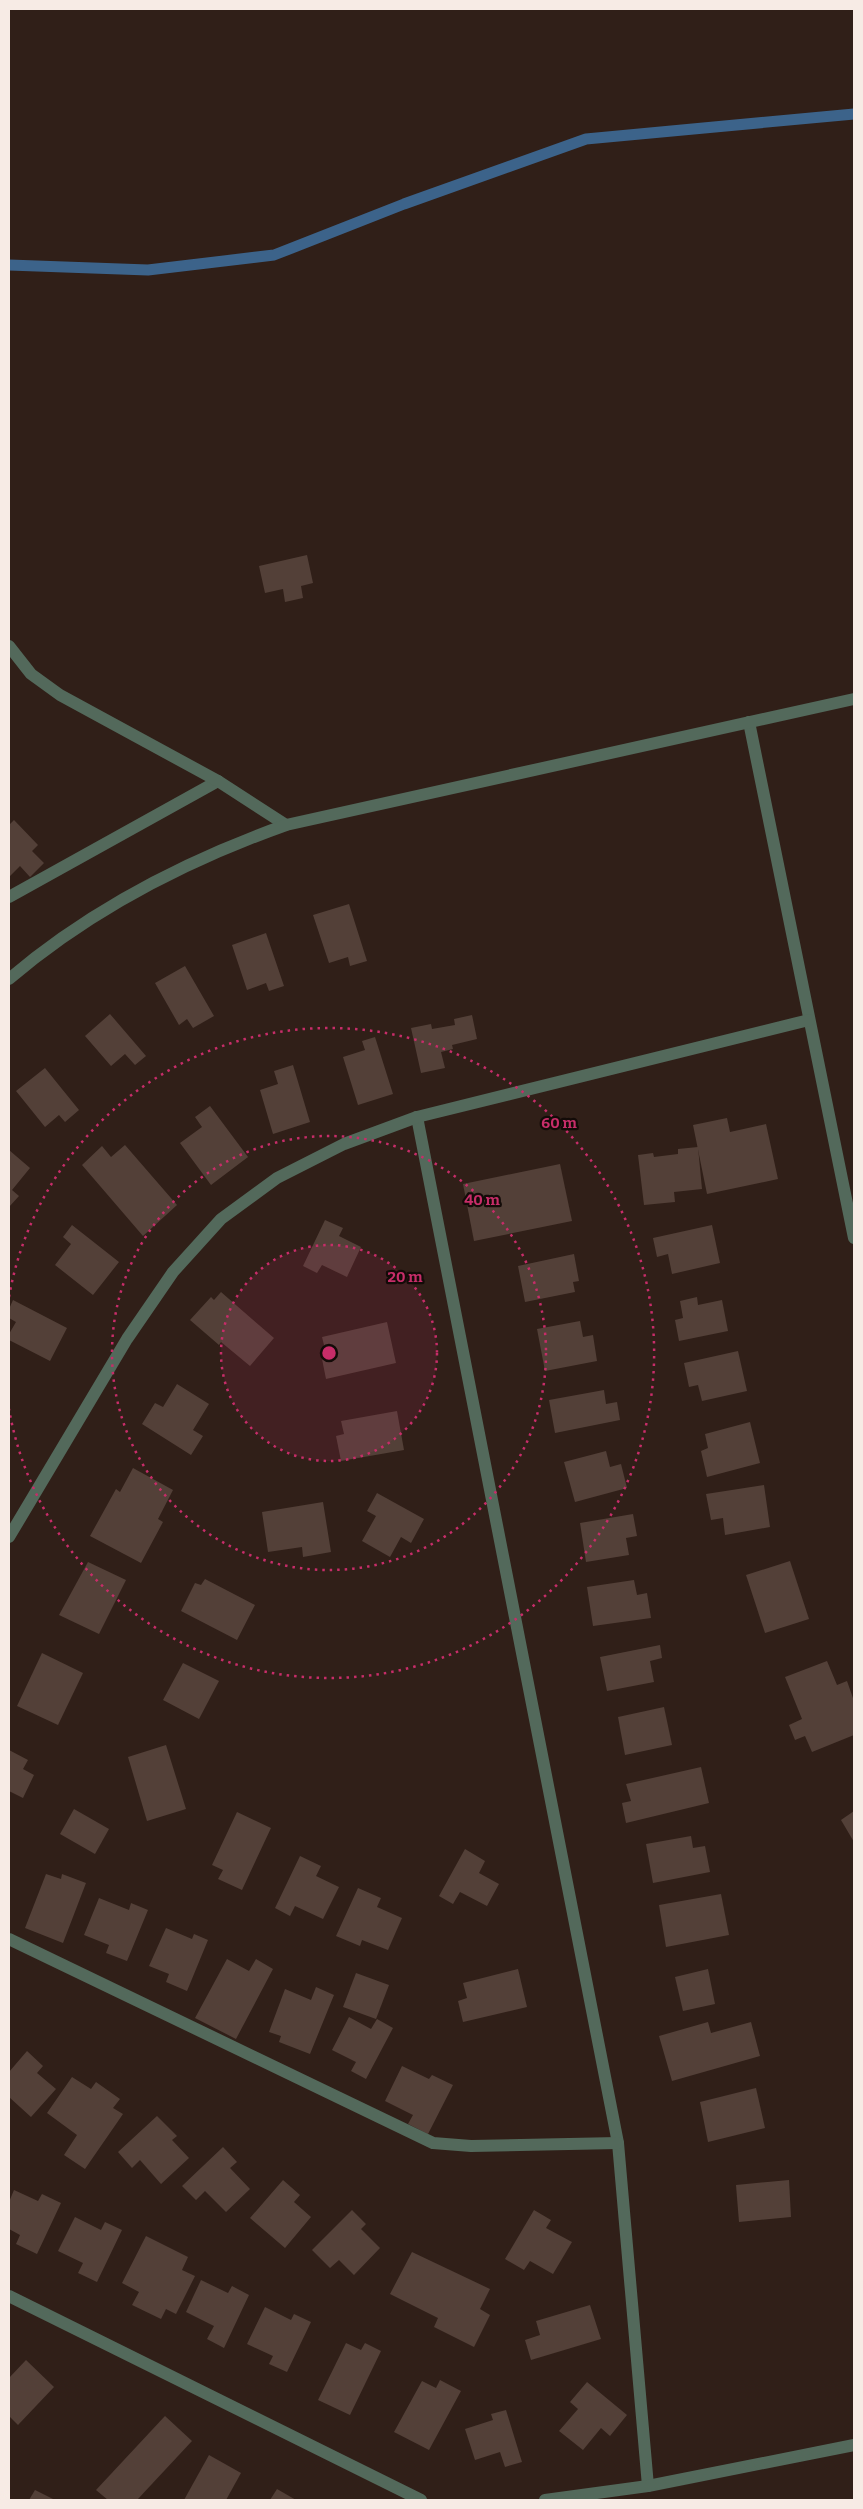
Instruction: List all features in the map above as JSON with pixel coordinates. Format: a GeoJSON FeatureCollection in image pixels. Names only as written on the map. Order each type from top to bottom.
{"type":"FeatureCollection","features":[{"type":"Feature","properties":{"kind":"street"},"geometry":{"type":"LineString","coordinates":[[9,646],[31,674],[60,695],[218,781],[286,825]]}},
{"type":"Feature","properties":{"kind":"street"},"geometry":{"type":"LineString","coordinates":[[9,979],[40,953],[98,914],[174,870],[240,841],[286,825],[854,699]]}},
{"type":"Feature","properties":{"kind":"street"},"geometry":{"type":"LineString","coordinates":[[748,722],[854,1238]]}},
{"type":"Feature","properties":{"kind":"street"},"geometry":{"type":"LineString","coordinates":[[9,898],[218,781]]}},
{"type":"Feature","properties":{"kind":"street"},"geometry":{"type":"LineString","coordinates":[[9,1537],[13,1518],[132,1332],[173,1272],[221,1219],[277,1178],[344,1144],[417,1116],[809,1020]]}},
{"type":"Feature","properties":{"kind":"street"},"geometry":{"type":"LineString","coordinates":[[417,1116],[618,2143],[648,2486]]}},
{"type":"Feature","properties":{"kind":"street"},"geometry":{"type":"LineString","coordinates":[[9,1939],[433,2143],[471,2146],[618,2143]]}},
{"type":"Feature","properties":{"kind":"street"},"geometry":{"type":"LineString","coordinates":[[9,2296],[421,2500]]}},
{"type":"Feature","properties":{"kind":"street"},"geometry":{"type":"LineString","coordinates":[[545,2500],[648,2486],[854,2445]]}},
{"type":"Feature","properties":{"kind":"building"},"geometry":{"type":"Polygon","coordinates":[[[307,555],[313,583],[301,586],[303,598],[285,602],[283,589],[265,593],[259,566],[307,555]]]}},
{"type":"Feature","properties":{"kind":"building"},"geometry":{"type":"Polygon","coordinates":[[[14,820],[38,845],[32,851],[44,863],[30,877],[20,866],[9,877],[9,825],[14,820]]]}},
{"type":"Feature","properties":{"kind":"building"},"geometry":{"type":"Polygon","coordinates":[[[349,904],[367,961],[350,966],[348,957],[329,963],[313,915],[349,904]]]}},
{"type":"Feature","properties":{"kind":"building"},"geometry":{"type":"Polygon","coordinates":[[[266,933],[284,986],[269,991],[266,983],[247,990],[232,945],[266,933]]]}},
{"type":"Feature","properties":{"kind":"building"},"geometry":{"type":"Polygon","coordinates":[[[185,966],[214,1016],[193,1028],[187,1019],[179,1025],[155,983],[185,966]]]}},
{"type":"Feature","properties":{"kind":"building"},"geometry":{"type":"Polygon","coordinates":[[[110,1014],[146,1056],[135,1065],[125,1054],[111,1066],[85,1036],[110,1014]]]}},
{"type":"Feature","properties":{"kind":"building"},"geometry":{"type":"Polygon","coordinates":[[[472,1015],[477,1039],[452,1045],[453,1049],[441,1052],[445,1068],[421,1073],[411,1028],[431,1024],[432,1029],[455,1025],[454,1019],[472,1015]]]}},
{"type":"Feature","properties":{"kind":"building"},"geometry":{"type":"Polygon","coordinates":[[[375,1037],[393,1094],[358,1105],[343,1057],[365,1050],[362,1041],[375,1037]]]}},
{"type":"Feature","properties":{"kind":"building"},"geometry":{"type":"Polygon","coordinates":[[[293,1065],[310,1122],[273,1134],[260,1090],[278,1084],[274,1071],[293,1065]]]}},
{"type":"Feature","properties":{"kind":"building"},"geometry":{"type":"Polygon","coordinates":[[[45,1068],[79,1110],[65,1122],[59,1115],[45,1127],[16,1091],[45,1068]]]}},
{"type":"Feature","properties":{"kind":"building"},"geometry":{"type":"Polygon","coordinates":[[[210,1106],[248,1157],[211,1185],[180,1143],[202,1127],[195,1117],[210,1106]]]}},
{"type":"Feature","properties":{"kind":"building"},"geometry":{"type":"Polygon","coordinates":[[[727,1118],[730,1132],[766,1124],[778,1179],[707,1194],[693,1125],[727,1118]]]}},
{"type":"Feature","properties":{"kind":"building"},"geometry":{"type":"Polygon","coordinates":[[[125,1145],[177,1205],[143,1236],[82,1165],[102,1146],[111,1157],[125,1145]]]}},
{"type":"Feature","properties":{"kind":"building"},"geometry":{"type":"Polygon","coordinates":[[[698,1147],[702,1189],[674,1192],[675,1202],[644,1205],[638,1155],[653,1153],[654,1157],[678,1154],[678,1149],[698,1147]]]}},
{"type":"Feature","properties":{"kind":"building"},"geometry":{"type":"Polygon","coordinates":[[[9,1150],[30,1168],[12,1190],[19,1196],[9,1207],[9,1150]]]}},
{"type":"Feature","properties":{"kind":"building"},"geometry":{"type":"Polygon","coordinates":[[[560,1164],[572,1221],[474,1241],[463,1184],[560,1164]]]}},
{"type":"Feature","properties":{"kind":"building"},"geometry":{"type":"Polygon","coordinates":[[[325,1220],[343,1228],[339,1236],[361,1247],[347,1277],[322,1265],[317,1273],[303,1266],[325,1220]]]}},
{"type":"Feature","properties":{"kind":"building"},"geometry":{"type":"Polygon","coordinates":[[[72,1225],[119,1262],[93,1295],[55,1265],[71,1244],[63,1237],[72,1225]]]}},
{"type":"Feature","properties":{"kind":"building"},"geometry":{"type":"Polygon","coordinates":[[[712,1225],[720,1263],[672,1274],[668,1254],[657,1257],[653,1238],[712,1225]]]}},
{"type":"Feature","properties":{"kind":"building"},"geometry":{"type":"Polygon","coordinates":[[[574,1254],[579,1281],[573,1282],[575,1292],[525,1302],[518,1266],[574,1254]]]}},
{"type":"Feature","properties":{"kind":"building"},"geometry":{"type":"Polygon","coordinates":[[[221,1292],[274,1338],[250,1366],[221,1342],[219,1345],[190,1320],[211,1297],[214,1300],[221,1292]]]}},
{"type":"Feature","properties":{"kind":"building"},"geometry":{"type":"Polygon","coordinates":[[[697,1297],[698,1305],[722,1300],[728,1331],[679,1341],[675,1320],[683,1318],[680,1301],[697,1297]]]}},
{"type":"Feature","properties":{"kind":"building"},"geometry":{"type":"Polygon","coordinates":[[[13,1300],[67,1328],[50,1361],[9,1340],[9,1334],[16,1322],[9,1318],[9,1309],[13,1300]]]}},
{"type":"Feature","properties":{"kind":"building"},"geometry":{"type":"Polygon","coordinates":[[[580,1321],[583,1337],[593,1335],[597,1361],[545,1371],[537,1329],[580,1321]]]}},
{"type":"Feature","properties":{"kind":"building"},"geometry":{"type":"Polygon","coordinates":[[[387,1322],[396,1363],[326,1379],[321,1354],[326,1353],[322,1337],[387,1322]]]}},
{"type":"Feature","properties":{"kind":"building"},"geometry":{"type":"Polygon","coordinates":[[[738,1351],[747,1391],[702,1401],[698,1385],[689,1387],[684,1363],[738,1351]]]}},
{"type":"Feature","properties":{"kind":"building"},"geometry":{"type":"Polygon","coordinates":[[[177,1384],[209,1404],[193,1430],[203,1436],[191,1455],[142,1424],[155,1403],[163,1407],[177,1384]]]}},
{"type":"Feature","properties":{"kind":"building"},"geometry":{"type":"Polygon","coordinates":[[[604,1390],[606,1404],[617,1402],[620,1420],[555,1433],[549,1400],[604,1390]]]}},
{"type":"Feature","properties":{"kind":"building"},"geometry":{"type":"Polygon","coordinates":[[[397,1411],[404,1450],[341,1461],[336,1436],[344,1434],[341,1421],[397,1411]]]}},
{"type":"Feature","properties":{"kind":"building"},"geometry":{"type":"Polygon","coordinates":[[[750,1422],[760,1463],[707,1477],[701,1451],[708,1448],[705,1434],[750,1422]]]}},
{"type":"Feature","properties":{"kind":"building"},"geometry":{"type":"Polygon","coordinates":[[[606,1451],[610,1467],[621,1464],[627,1488],[575,1502],[564,1462],[606,1451]]]}},
{"type":"Feature","properties":{"kind":"building"},"geometry":{"type":"Polygon","coordinates":[[[133,1468],[173,1490],[158,1519],[163,1522],[141,1563],[90,1536],[116,1489],[120,1492],[133,1468]]]}},
{"type":"Feature","properties":{"kind":"building"},"geometry":{"type":"Polygon","coordinates":[[[764,1485],[770,1527],[725,1535],[723,1518],[711,1520],[706,1494],[764,1485]]]}},
{"type":"Feature","properties":{"kind":"building"},"geometry":{"type":"Polygon","coordinates":[[[377,1493],[424,1519],[411,1543],[401,1537],[390,1557],[362,1541],[376,1516],[367,1511],[377,1493]]]}},
{"type":"Feature","properties":{"kind":"building"},"geometry":{"type":"Polygon","coordinates":[[[323,1502],[331,1552],[303,1557],[302,1547],[268,1552],[262,1512],[323,1502]]]}},
{"type":"Feature","properties":{"kind":"building"},"geometry":{"type":"Polygon","coordinates":[[[633,1514],[637,1536],[626,1538],[629,1555],[586,1562],[580,1523],[633,1514]]]}},
{"type":"Feature","properties":{"kind":"building"},"geometry":{"type":"Polygon","coordinates":[[[790,1561],[809,1619],[765,1633],[746,1575],[790,1561]]]}},
{"type":"Feature","properties":{"kind":"building"},"geometry":{"type":"Polygon","coordinates":[[[88,1562],[126,1580],[99,1634],[59,1615],[88,1562]]]}},
{"type":"Feature","properties":{"kind":"building"},"geometry":{"type":"Polygon","coordinates":[[[205,1579],[255,1605],[237,1640],[181,1611],[195,1583],[201,1585],[205,1579]]]}},
{"type":"Feature","properties":{"kind":"building"},"geometry":{"type":"Polygon","coordinates":[[[634,1580],[637,1595],[647,1593],[651,1618],[593,1626],[587,1587],[634,1580]]]}},
{"type":"Feature","properties":{"kind":"building"},"geometry":{"type":"Polygon","coordinates":[[[660,1645],[662,1658],[650,1661],[654,1682],[607,1691],[600,1657],[660,1645]]]}},
{"type":"Feature","properties":{"kind":"building"},"geometry":{"type":"Polygon","coordinates":[[[42,1653],[83,1673],[58,1725],[17,1706],[42,1653]]]}},
{"type":"Feature","properties":{"kind":"building"},"geometry":{"type":"Polygon","coordinates":[[[827,1661],[837,1685],[847,1681],[854,1701],[854,1735],[812,1752],[805,1736],[795,1740],[789,1725],[802,1719],[785,1677],[827,1661]]]}},
{"type":"Feature","properties":{"kind":"building"},"geometry":{"type":"Polygon","coordinates":[[[183,1663],[219,1681],[199,1719],[163,1700],[183,1663]]]}},
{"type":"Feature","properties":{"kind":"building"},"geometry":{"type":"Polygon","coordinates":[[[664,1707],[672,1745],[625,1755],[618,1717],[664,1707]]]}},
{"type":"Feature","properties":{"kind":"building"},"geometry":{"type":"Polygon","coordinates":[[[166,1745],[186,1809],[147,1821],[128,1757],[166,1745]]]}},
{"type":"Feature","properties":{"kind":"building"},"geometry":{"type":"Polygon","coordinates":[[[9,1750],[28,1760],[23,1769],[34,1775],[23,1798],[9,1791],[9,1750]]]}},
{"type":"Feature","properties":{"kind":"building"},"geometry":{"type":"Polygon","coordinates":[[[701,1767],[709,1803],[626,1823],[622,1803],[631,1801],[626,1784],[701,1767]]]}},
{"type":"Feature","properties":{"kind":"building"},"geometry":{"type":"Polygon","coordinates":[[[74,1809],[109,1829],[95,1854],[60,1834],[74,1809]]]}},
{"type":"Feature","properties":{"kind":"building"},"geometry":{"type":"Polygon","coordinates":[[[854,1811],[854,1842],[841,1820],[854,1811]]]}},
{"type":"Feature","properties":{"kind":"building"},"geometry":{"type":"Polygon","coordinates":[[[237,1812],[271,1828],[242,1890],[218,1879],[223,1870],[212,1865],[237,1812]]]}},
{"type":"Feature","properties":{"kind":"building"},"geometry":{"type":"Polygon","coordinates":[[[691,1836],[693,1848],[705,1846],[710,1872],[653,1883],[646,1844],[691,1836]]]}},
{"type":"Feature","properties":{"kind":"building"},"geometry":{"type":"Polygon","coordinates":[[[465,1849],[485,1861],[479,1873],[499,1884],[487,1906],[460,1892],[453,1904],[439,1896],[465,1849]]]}},
{"type":"Feature","properties":{"kind":"building"},"geometry":{"type":"Polygon","coordinates":[[[300,1856],[321,1866],[316,1876],[339,1887],[323,1919],[295,1906],[290,1916],[275,1908],[300,1856]]]}},
{"type":"Feature","properties":{"kind":"building"},"geometry":{"type":"Polygon","coordinates":[[[46,1874],[61,1879],[62,1874],[86,1883],[63,1943],[25,1928],[46,1874]]]}},
{"type":"Feature","properties":{"kind":"building"},"geometry":{"type":"Polygon","coordinates":[[[358,1888],[381,1898],[377,1907],[402,1918],[388,1950],[362,1940],[360,1946],[336,1936],[358,1888]]]}},
{"type":"Feature","properties":{"kind":"building"},"geometry":{"type":"Polygon","coordinates":[[[721,1894],[729,1935],[666,1947],[659,1905],[721,1894]]]}},
{"type":"Feature","properties":{"kind":"building"},"geometry":{"type":"Polygon","coordinates":[[[99,1898],[129,1910],[131,1903],[148,1910],[127,1961],[106,1953],[109,1945],[84,1935],[99,1898]]]}},
{"type":"Feature","properties":{"kind":"building"},"geometry":{"type":"Polygon","coordinates":[[[166,1928],[192,1939],[194,1934],[208,1940],[187,1991],[166,1982],[169,1974],[149,1966],[166,1928]]]}},
{"type":"Feature","properties":{"kind":"building"},"geometry":{"type":"Polygon","coordinates":[[[227,1959],[249,1971],[256,1959],[273,1969],[236,2039],[195,2018],[227,1959]]]}},
{"type":"Feature","properties":{"kind":"building"},"geometry":{"type":"Polygon","coordinates":[[[518,1969],[527,2007],[463,2022],[458,2001],[467,1998],[463,1983],[518,1969]]]}},
{"type":"Feature","properties":{"kind":"building"},"geometry":{"type":"Polygon","coordinates":[[[708,1969],[715,2004],[683,2011],[675,1977],[708,1969]]]}},
{"type":"Feature","properties":{"kind":"building"},"geometry":{"type":"Polygon","coordinates":[[[356,1973],[389,1985],[376,2019],[343,2007],[356,1973]]]}},
{"type":"Feature","properties":{"kind":"building"},"geometry":{"type":"Polygon","coordinates":[[[316,1987],[334,1995],[310,2054],[279,2042],[281,2036],[269,2032],[285,1989],[311,2000],[316,1987]]]}},
{"type":"Feature","properties":{"kind":"building"},"geometry":{"type":"Polygon","coordinates":[[[349,2017],[371,2029],[377,2019],[393,2028],[366,2079],[351,2071],[356,2062],[332,2050],[349,2017]]]}},
{"type":"Feature","properties":{"kind":"building"},"geometry":{"type":"Polygon","coordinates":[[[708,2022],[711,2033],[751,2022],[760,2056],[672,2081],[659,2036],[708,2022]]]}},
{"type":"Feature","properties":{"kind":"building"},"geometry":{"type":"Polygon","coordinates":[[[27,2051],[43,2066],[37,2073],[56,2089],[31,2117],[9,2097],[9,2072],[27,2051]]]}},
{"type":"Feature","properties":{"kind":"building"},"geometry":{"type":"Polygon","coordinates":[[[402,2066],[429,2079],[432,2075],[453,2085],[428,2134],[408,2124],[413,2115],[385,2101],[402,2066]]]}},
{"type":"Feature","properties":{"kind":"building"},"geometry":{"type":"Polygon","coordinates":[[[72,2077],[91,2089],[96,2082],[120,2099],[113,2108],[123,2114],[85,2169],[64,2155],[77,2135],[47,2113],[72,2077]]]}},
{"type":"Feature","properties":{"kind":"building"},"geometry":{"type":"Polygon","coordinates":[[[756,2088],[765,2128],[708,2142],[700,2102],[756,2088]]]}},
{"type":"Feature","properties":{"kind":"building"},"geometry":{"type":"Polygon","coordinates":[[[157,2116],[177,2136],[172,2140],[189,2158],[161,2184],[140,2160],[132,2168],[118,2152],[157,2116]]]}},
{"type":"Feature","properties":{"kind":"building"},"geometry":{"type":"Polygon","coordinates":[[[223,2147],[237,2162],[230,2168],[250,2189],[226,2212],[205,2191],[196,2200],[182,2186],[223,2147]]]}},
{"type":"Feature","properties":{"kind":"building"},"geometry":{"type":"Polygon","coordinates":[[[283,2180],[300,2195],[294,2202],[311,2217],[285,2248],[250,2218],[283,2180]]]}},
{"type":"Feature","properties":{"kind":"building"},"geometry":{"type":"Polygon","coordinates":[[[789,2180],[791,2217],[739,2222],[736,2185],[789,2180]]]}},
{"type":"Feature","properties":{"kind":"building"},"geometry":{"type":"Polygon","coordinates":[[[14,2190],[38,2201],[42,2194],[61,2203],[37,2254],[16,2244],[20,2235],[9,2229],[9,2202],[14,2190]]]}},
{"type":"Feature","properties":{"kind":"building"},"geometry":{"type":"Polygon","coordinates":[[[352,2210],[366,2224],[361,2229],[380,2248],[354,2275],[339,2260],[330,2268],[312,2250],[352,2210]]]}},
{"type":"Feature","properties":{"kind":"building"},"geometry":{"type":"Polygon","coordinates":[[[534,2210],[551,2220],[546,2228],[572,2242],[553,2274],[530,2261],[524,2270],[505,2259],[534,2210]]]}},
{"type":"Feature","properties":{"kind":"building"},"geometry":{"type":"Polygon","coordinates":[[[75,2217],[101,2230],[105,2222],[122,2230],[97,2282],[78,2273],[83,2263],[58,2251],[75,2217]]]}},
{"type":"Feature","properties":{"kind":"building"},"geometry":{"type":"Polygon","coordinates":[[[146,2236],[188,2257],[182,2270],[195,2276],[176,2314],[166,2309],[161,2319],[132,2305],[139,2292],[122,2283],[146,2236]]]}},
{"type":"Feature","properties":{"kind":"building"},"geometry":{"type":"Polygon","coordinates":[[[412,2252],[490,2289],[480,2309],[490,2315],[474,2347],[434,2327],[438,2318],[390,2294],[412,2252]]]}},
{"type":"Feature","properties":{"kind":"building"},"geometry":{"type":"Polygon","coordinates":[[[201,2280],[228,2293],[232,2286],[249,2295],[224,2348],[207,2339],[214,2326],[186,2312],[201,2280]]]}},
{"type":"Feature","properties":{"kind":"building"},"geometry":{"type":"Polygon","coordinates":[[[590,2305],[601,2339],[531,2360],[525,2340],[540,2335],[536,2321],[590,2305]]]}},
{"type":"Feature","properties":{"kind":"building"},"geometry":{"type":"Polygon","coordinates":[[[265,2307],[291,2320],[294,2314],[311,2322],[287,2372],[269,2364],[273,2356],[247,2344],[265,2307]]]}},
{"type":"Feature","properties":{"kind":"building"},"geometry":{"type":"Polygon","coordinates":[[[346,2343],[361,2350],[365,2343],[381,2351],[350,2415],[318,2400],[346,2343]]]}},
{"type":"Feature","properties":{"kind":"building"},"geometry":{"type":"Polygon","coordinates":[[[26,2360],[54,2387],[18,2425],[9,2416],[9,2378],[26,2360]]]}},
{"type":"Feature","properties":{"kind":"building"},"geometry":{"type":"Polygon","coordinates":[[[440,2380],[461,2391],[429,2450],[394,2432],[422,2381],[436,2388],[440,2380]]]}},
{"type":"Feature","properties":{"kind":"building"},"geometry":{"type":"Polygon","coordinates":[[[587,2382],[627,2415],[610,2436],[601,2428],[583,2450],[559,2431],[578,2409],[570,2402],[587,2382]]]}},
{"type":"Feature","properties":{"kind":"building"},"geometry":{"type":"Polygon","coordinates":[[[506,2410],[522,2462],[505,2467],[500,2452],[475,2460],[465,2429],[493,2420],[491,2414],[506,2410]]]}},
{"type":"Feature","properties":{"kind":"building"},"geometry":{"type":"Polygon","coordinates":[[[165,2416],[192,2441],[137,2500],[108,2500],[96,2490],[165,2416]]]}},
{"type":"Feature","properties":{"kind":"building"},"geometry":{"type":"Polygon","coordinates":[[[209,2455],[241,2473],[226,2500],[184,2500],[209,2455]]]}},
{"type":"Feature","properties":{"kind":"building"},"geometry":{"type":"Polygon","coordinates":[[[277,2489],[296,2500],[270,2500],[277,2489]]]}},
{"type":"Feature","properties":{"kind":"building"},"geometry":{"type":"Polygon","coordinates":[[[35,2490],[55,2500],[29,2500],[35,2490]]]}},
{"type":"Feature","properties":{"kind":"waterway"},"geometry":{"type":"LineString","coordinates":[[9,265],[148,270],[274,255],[404,204],[586,139],[854,114]]}}]}
